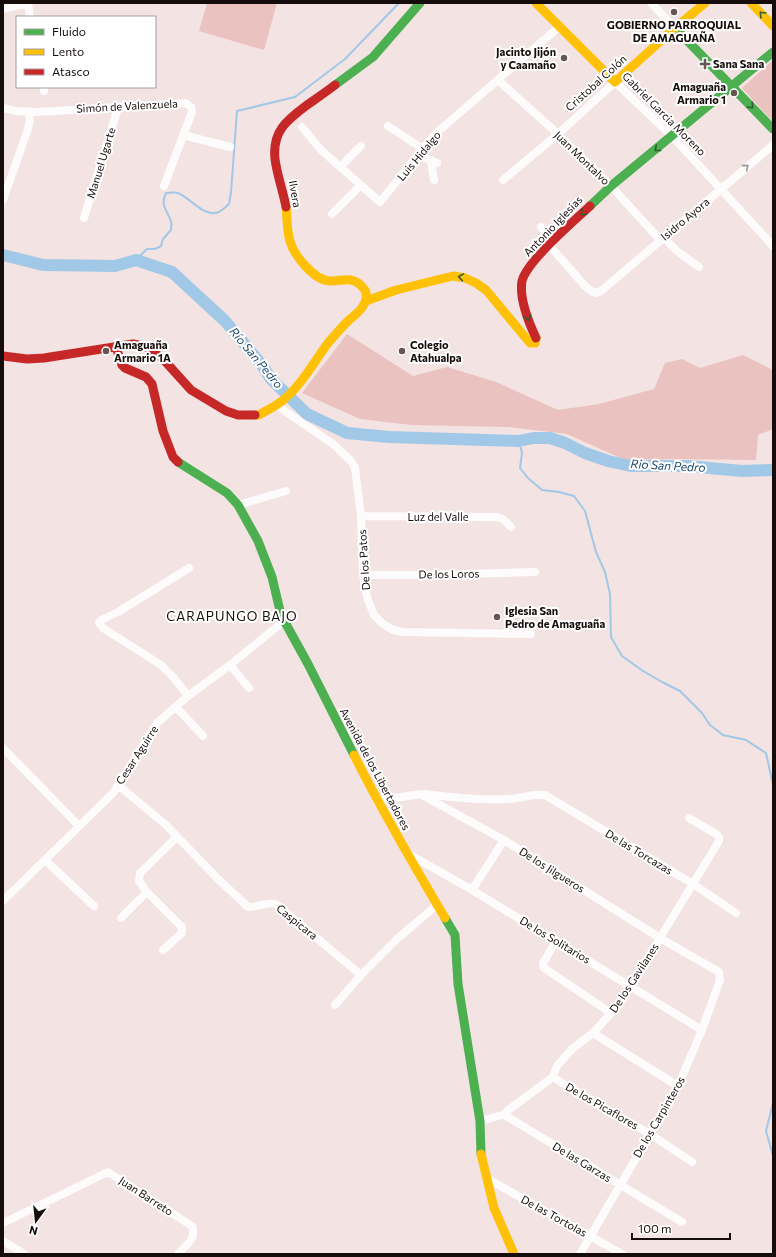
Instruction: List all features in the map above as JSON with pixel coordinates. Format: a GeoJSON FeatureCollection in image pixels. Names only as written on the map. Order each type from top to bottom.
{"type":"FeatureCollection","features":[{"type":"Feature","properties":{"kind":"street"},"geometry":{"type":"LineString","coordinates":[[3,8],[28,3],[30,16]]}},
{"type":"Feature","properties":{"kind":"street","name":"Ilvera"},"geometry":{"type":"LineString","coordinates":[[366,301],[366,292],[361,284],[353,280],[344,279],[331,281],[321,279],[310,271],[298,256],[289,239],[284,198],[275,160],[275,146],[278,134],[283,125],[328,89],[373,57],[420,3]]}},
{"type":"Feature","properties":{"kind":"street","name":"Gabriel Garcia Moreno"},"geometry":{"type":"LineString","coordinates":[[536,3],[615,82],[672,136],[773,246]]}},
{"type":"Feature","properties":{"kind":"street"},"geometry":{"type":"LineString","coordinates":[[650,3],[773,128]]}},
{"type":"Feature","properties":{"kind":"street","name":"Cristobal Colón"},"geometry":{"type":"LineString","coordinates":[[503,180],[558,134],[675,28],[705,3]]}},
{"type":"Feature","properties":{"kind":"street"},"geometry":{"type":"LineString","coordinates":[[751,3],[773,26]]}},
{"type":"Feature","properties":{"kind":"street","name":"Luis Hidalgo"},"geometry":{"type":"LineString","coordinates":[[302,127],[321,150],[360,186],[380,202],[434,135],[560,26]]}},
{"type":"Feature","properties":{"kind":"street","name":"Antonio Iglesias"},"geometry":{"type":"LineString","coordinates":[[366,301],[396,290],[453,276],[460,276],[478,283],[487,291],[522,336],[530,343],[535,343],[536,339],[527,318],[522,292],[522,283],[525,273],[551,243],[611,186],[773,52]]}},
{"type":"Feature","properties":{"kind":"street","name":"Juan Montalvo"},"geometry":{"type":"LineString","coordinates":[[498,80],[558,134],[662,238],[677,251],[700,267]]}},
{"type":"Feature","properties":{"kind":"street","name":"Simón de Valenzuela"},"geometry":{"type":"LineString","coordinates":[[3,108],[16,112],[29,112],[186,103],[191,107],[192,112],[164,186]]}},
{"type":"Feature","properties":{"kind":"street","name":"Manuel Ugarte"},"geometry":{"type":"LineString","coordinates":[[84,218],[109,142],[118,108]]}},
{"type":"Feature","properties":{"kind":"street"},"geometry":{"type":"LineString","coordinates":[[3,200],[25,142],[30,120],[29,112]]}},
{"type":"Feature","properties":{"kind":"street"},"geometry":{"type":"LineString","coordinates":[[388,126],[434,162],[434,180]]}},
{"type":"Feature","properties":{"kind":"street"},"geometry":{"type":"LineString","coordinates":[[183,135],[230,147]]}},
{"type":"Feature","properties":{"kind":"street","name":"Isidro Ayora"},"geometry":{"type":"LineString","coordinates":[[551,243],[585,286],[596,293],[601,291],[773,145]]}},
{"type":"Feature","properties":{"kind":"street"},"geometry":{"type":"LineString","coordinates":[[340,167],[361,146]]}},
{"type":"Feature","properties":{"kind":"street"},"geometry":{"type":"LineString","coordinates":[[332,214],[360,186]]}},
{"type":"Feature","properties":{"kind":"street"},"geometry":{"type":"LineString","coordinates":[[541,227],[551,243]]}},
{"type":"Feature","properties":{"kind":"street"},"geometry":{"type":"LineString","coordinates":[[3,356],[27,359],[132,344],[147,347],[163,360],[191,390],[226,411],[238,415],[259,415],[279,403],[301,382],[328,343],[363,307],[366,301]]}},
{"type":"Feature","properties":{"kind":"street","name":"Avenida de los Libertadores"},"geometry":{"type":"LineString","coordinates":[[116,347],[122,365],[125,368],[146,377],[152,384],[163,431],[173,456],[181,464],[226,493],[238,505],[261,548],[272,576],[281,615],[284,621],[308,664],[377,801],[455,935],[458,984],[463,1021],[474,1078],[486,1178],[494,1208],[514,1254]]}},
{"type":"Feature","properties":{"kind":"street","name":"De los Patos"},"geometry":{"type":"LineString","coordinates":[[279,403],[333,444],[352,461],[355,468],[361,516],[363,574],[367,597],[374,615],[383,624],[393,630],[404,632],[531,634]]}},
{"type":"Feature","properties":{"kind":"street"},"geometry":{"type":"LineString","coordinates":[[238,505],[286,491]]}},
{"type":"Feature","properties":{"kind":"street","name":"Luz del Valle"},"geometry":{"type":"LineString","coordinates":[[361,516],[497,517],[503,519],[511,527]]}},
{"type":"Feature","properties":{"kind":"street"},"geometry":{"type":"LineString","coordinates":[[188,696],[161,664],[103,628],[99,623],[100,620],[118,612],[189,568]]}},
{"type":"Feature","properties":{"kind":"street","name":"De los Loros"},"geometry":{"type":"LineString","coordinates":[[363,574],[424,575],[535,572]]}},
{"type":"Feature","properties":{"kind":"street","name":"Cesar Aguirre"},"geometry":{"type":"LineString","coordinates":[[3,901],[113,793],[157,723],[188,696],[230,665],[284,621]]}},
{"type":"Feature","properties":{"kind":"street"},"geometry":{"type":"LineString","coordinates":[[230,665],[249,688]]}},
{"type":"Feature","properties":{"kind":"street"},"geometry":{"type":"LineString","coordinates":[[176,707],[203,736]]}},
{"type":"Feature","properties":{"kind":"street"},"geometry":{"type":"LineString","coordinates":[[3,748],[79,826]]}},
{"type":"Feature","properties":{"kind":"street","name":"Caspicara"},"geometry":{"type":"LineString","coordinates":[[118,785],[166,825],[216,877],[248,907],[254,907],[270,902],[276,904],[360,975]]}},
{"type":"Feature","properties":{"kind":"street"},"geometry":{"type":"LineString","coordinates":[[377,801],[420,794]]}},
{"type":"Feature","properties":{"kind":"street","name":"De las Torcazas"},"geometry":{"type":"LineString","coordinates":[[420,794],[479,800],[510,799],[544,795],[693,884],[736,913]]}},
{"type":"Feature","properties":{"kind":"street","name":"De los Jilgueros"},"geometry":{"type":"LineString","coordinates":[[420,794],[504,840],[660,938],[719,972]]}},
{"type":"Feature","properties":{"kind":"street","name":"De los Gavilanes"},"geometry":{"type":"LineString","coordinates":[[506,1114],[507,1111],[553,1077],[557,1066],[572,1049],[593,1032],[611,1013],[631,986],[719,841],[719,837],[689,818]]}},
{"type":"Feature","properties":{"kind":"street"},"geometry":{"type":"LineString","coordinates":[[163,950],[182,933],[182,927],[147,892],[139,881],[140,873],[177,837]]}},
{"type":"Feature","properties":{"kind":"street"},"geometry":{"type":"LineString","coordinates":[[472,890],[504,840]]}},
{"type":"Feature","properties":{"kind":"street","name":"De los Solitarios"},"geometry":{"type":"LineString","coordinates":[[406,853],[556,940],[702,1030]]}},
{"type":"Feature","properties":{"kind":"street"},"geometry":{"type":"LineString","coordinates":[[45,860],[94,906]]}},
{"type":"Feature","properties":{"kind":"street"},"geometry":{"type":"LineString","coordinates":[[121,918],[147,892]]}},
{"type":"Feature","properties":{"kind":"street"},"geometry":{"type":"LineString","coordinates":[[335,1005],[360,975],[398,938],[437,905]]}},
{"type":"Feature","properties":{"kind":"street"},"geometry":{"type":"LineString","coordinates":[[556,940],[543,963],[544,968],[611,1013]]}},
{"type":"Feature","properties":{"kind":"street","name":"De los Carpinteros"},"geometry":{"type":"LineString","coordinates":[[580,1254],[678,1086],[702,1030],[720,980],[719,972]]}},
{"type":"Feature","properties":{"kind":"street"},"geometry":{"type":"LineString","coordinates":[[593,1032],[678,1086]]}},
{"type":"Feature","properties":{"kind":"street","name":"De los Picaflores"},"geometry":{"type":"LineString","coordinates":[[553,1077],[650,1134],[692,1162]]}},
{"type":"Feature","properties":{"kind":"street"},"geometry":{"type":"LineString","coordinates":[[480,1121],[506,1114]]}},
{"type":"Feature","properties":{"kind":"street","name":"De las Garzas"},"geometry":{"type":"LineString","coordinates":[[506,1114],[506,1116],[682,1222]]}},
{"type":"Feature","properties":{"kind":"street","name":"Juan Barreto"},"geometry":{"type":"LineString","coordinates":[[3,1223],[108,1172],[192,1226],[194,1233],[193,1238],[178,1254]]}},
{"type":"Feature","properties":{"kind":"street","name":"De las Tortolas"},"geometry":{"type":"LineString","coordinates":[[486,1178],[622,1254]]}},
{"type":"Feature","properties":{"kind":"street"},"geometry":{"type":"LineString","coordinates":[[3,1241],[24,1254]]}},
{"type":"Feature","properties":{"kind":"shaded area"},"geometry":{"type":"Polygon","coordinates":[[[207,3],[277,3],[264,50],[199,31],[207,3]]]}},
{"type":"Feature","properties":{"kind":"shaded area"},"geometry":{"type":"Polygon","coordinates":[[[773,60],[773,122],[742,88],[773,60]]]}},
{"type":"Feature","properties":{"kind":"shaded area"},"geometry":{"type":"Polygon","coordinates":[[[347,334],[413,376],[447,367],[496,382],[558,410],[599,404],[654,389],[665,363],[682,359],[700,368],[743,355],[773,370],[773,429],[758,435],[756,460],[625,460],[567,434],[507,427],[411,425],[360,419],[302,393],[347,334]]]}},
{"type":"Feature","properties":{"kind":"waterway"},"geometry":{"type":"LineString","coordinates":[[136,260],[147,249],[155,249],[161,246],[163,239],[171,230],[171,221],[164,205],[164,197],[166,193],[178,193],[208,212],[219,212],[229,204],[237,111],[295,97],[345,59],[399,3]]}},
{"type":"Feature","properties":{"kind":"waterway","name":"Río San Pedro"},"geometry":{"type":"LineString","coordinates":[[3,255],[43,265],[115,266],[136,260],[172,272],[225,321],[262,365],[271,379],[307,414],[347,433],[389,437],[519,441],[533,438],[550,438],[608,461],[631,466],[688,466],[742,471],[773,470]]}},
{"type":"Feature","properties":{"kind":"waterway"},"geometry":{"type":"LineString","coordinates":[[519,441],[522,453],[520,468],[528,478],[542,490],[574,496],[585,511],[596,552],[605,572],[610,594],[611,637],[622,656],[643,671],[680,691],[702,713],[710,725],[723,735],[746,740],[766,753],[773,785]]}},
{"type":"Feature","properties":{"kind":"waterway"},"geometry":{"type":"LineString","coordinates":[[773,1103],[766,1131],[773,1156]]}},
{"type":"Feature","properties":{"kind":"traffic: fast"},"geometry":{"type":"LineString","coordinates":[[335,85],[373,57],[420,3]]}},
{"type":"Feature","properties":{"kind":"traffic: fast"},"geometry":{"type":"LineString","coordinates":[[675,28],[773,129]]}},
{"type":"Feature","properties":{"kind":"traffic: fast"},"geometry":{"type":"LineString","coordinates":[[590,206],[611,186],[773,52]]}},
{"type":"Feature","properties":{"kind":"traffic: fast"},"geometry":{"type":"LineString","coordinates":[[178,462],[227,493],[238,505],[258,541],[272,577],[281,615],[308,664],[354,755]]}},
{"type":"Feature","properties":{"kind":"traffic: fast"},"geometry":{"type":"LineString","coordinates":[[445,918],[455,935],[458,984],[480,1121],[481,1154]]}},
{"type":"Feature","properties":{"kind":"traffic: slow"},"geometry":{"type":"LineString","coordinates":[[536,3],[615,82],[705,3]]}},
{"type":"Feature","properties":{"kind":"traffic: slow"},"geometry":{"type":"LineString","coordinates":[[751,3],[773,26]]}},
{"type":"Feature","properties":{"kind":"traffic: slow"},"geometry":{"type":"LineString","coordinates":[[255,415],[259,415],[277,405],[296,388],[328,343],[362,308],[366,298],[365,291],[353,280],[324,280],[311,272],[299,258],[291,244],[286,207]]}},
{"type":"Feature","properties":{"kind":"traffic: slow"},"geometry":{"type":"LineString","coordinates":[[366,301],[396,290],[453,276],[465,278],[486,290],[530,343],[535,343],[536,338]]}},
{"type":"Feature","properties":{"kind":"traffic: slow"},"geometry":{"type":"LineString","coordinates":[[354,755],[387,817],[445,918]]}},
{"type":"Feature","properties":{"kind":"traffic: slow"},"geometry":{"type":"LineString","coordinates":[[481,1154],[494,1208],[514,1254]]}},
{"type":"Feature","properties":{"kind":"traffic: jam"},"geometry":{"type":"LineString","coordinates":[[286,207],[275,159],[276,141],[282,127],[287,121],[335,85]]}},
{"type":"Feature","properties":{"kind":"traffic: jam"},"geometry":{"type":"LineString","coordinates":[[536,338],[523,303],[521,288],[522,281],[532,263],[541,253],[562,231],[590,206]]}},
{"type":"Feature","properties":{"kind":"traffic: jam"},"geometry":{"type":"LineString","coordinates":[[3,356],[27,359],[44,358],[133,344],[147,347],[163,359],[191,390],[226,411],[238,415],[255,415]]}},
{"type":"Feature","properties":{"kind":"traffic: jam"},"geometry":{"type":"LineString","coordinates":[[116,347],[122,365],[125,368],[146,377],[152,384],[163,431],[173,457],[178,462]]}},
{"type":"Feature","properties":{"kind":"place","name":"GOBIERNO PARROQUIAL DE AMAGUAÑA"},"geometry":{"type":"Point","coordinates":[674,12]}},
{"type":"Feature","properties":{"kind":"place","name":"Jacinto Jijón y Caamaño"},"geometry":{"type":"Point","coordinates":[564,58]}},
{"type":"Feature","properties":{"kind":"place","name":"Sana Sana"},"geometry":{"type":"Point","coordinates":[705,64]}},
{"type":"Feature","properties":{"kind":"place","name":"Amaguaña Armario 1"},"geometry":{"type":"Point","coordinates":[734,93]}},
{"type":"Feature","properties":{"kind":"place","name":"Amaguaña Armario 1A"},"geometry":{"type":"Point","coordinates":[106,351]}},
{"type":"Feature","properties":{"kind":"place","name":"Colegio Atahualpa"},"geometry":{"type":"Point","coordinates":[402,351]}},
{"type":"Feature","properties":{"kind":"place","name":"Iglesia San Pedro de Amaguaña"},"geometry":{"type":"Point","coordinates":[497,617]}},
{"type":"Feature","properties":{"kind":"district","name":"CARAPUNGO BAJO"},"geometry":{"type":"Point","coordinates":[232,616]}},
{"type":"Feature","properties":{"kind":"water label","name":"Rio San Pedro"},"geometry":{"type":"Point","coordinates":[668,466]}}]}
